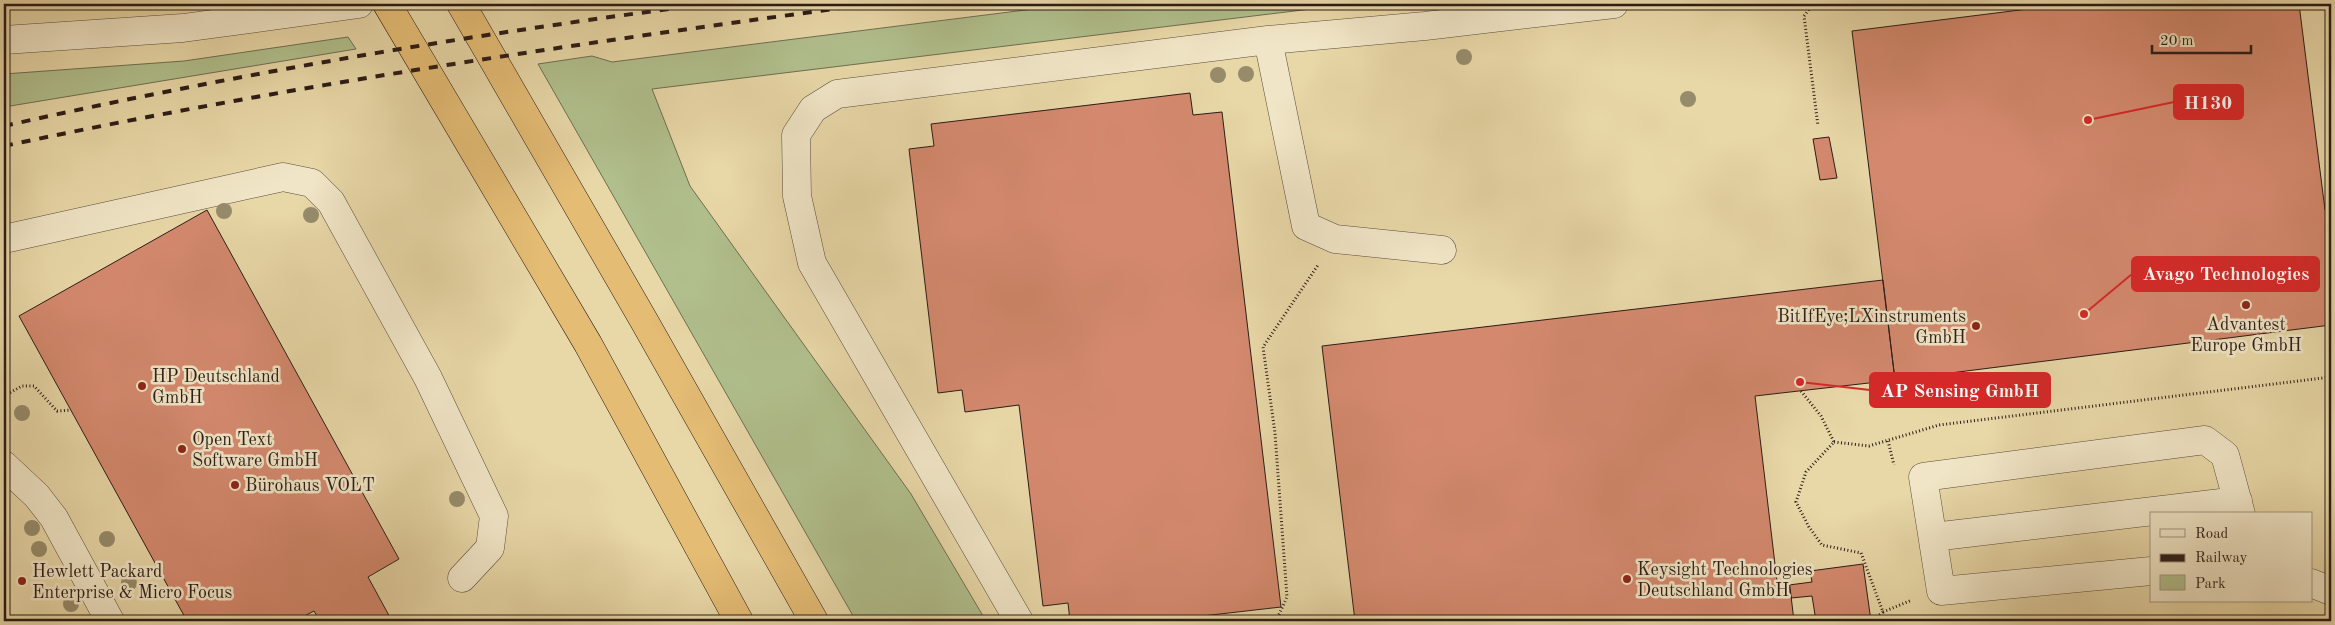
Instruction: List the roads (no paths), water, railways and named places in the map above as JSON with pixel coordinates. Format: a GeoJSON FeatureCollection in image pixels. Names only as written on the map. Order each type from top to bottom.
{"type":"FeatureCollection","features":[{"type":"Feature","properties":{"kind":"highway"},"geometry":{"type":"LineString","coordinates":[[387,4],[588,344],[739,621]]}},
{"type":"Feature","properties":{"kind":"highway"},"geometry":{"type":"LineString","coordinates":[[461,4],[643,319],[814,621]]}},
{"type":"Feature","properties":{"kind":"street"},"geometry":{"type":"LineString","coordinates":[[1019,621],[812,262],[797,196],[796,135],[813,109],[837,94],[1268,40],[1425,26],[1614,4]]}},
{"type":"Feature","properties":{"kind":"street"},"geometry":{"type":"LineString","coordinates":[[4,40],[183,28],[349,5]]}},
{"type":"Feature","properties":{"kind":"street"},"geometry":{"type":"LineString","coordinates":[[1268,40],[1306,226],[1335,239],[1442,250]]}},
{"type":"Feature","properties":{"kind":"street"},"geometry":{"type":"LineString","coordinates":[[4,238],[283,177],[312,182],[330,202],[423,370],[494,516],[490,548],[462,578]]}},
{"type":"Feature","properties":{"kind":"street"},"geometry":{"type":"LineString","coordinates":[[2150,571],[1941,591],[1923,477],[2205,440],[2225,455],[2239,508],[2197,512]]}},
{"type":"Feature","properties":{"kind":"street"},"geometry":{"type":"LineString","coordinates":[[4,465],[37,496],[54,518],[110,621]]}},
{"type":"Feature","properties":{"kind":"street"},"geometry":{"type":"LineString","coordinates":[[1933,537],[2150,516]]}},
{"type":"Feature","properties":{"kind":"street"},"geometry":{"type":"LineString","coordinates":[[2312,583],[2331,591]]}},
{"type":"Feature","properties":{"kind":"railway"},"geometry":{"type":"LineString","coordinates":[[4,126],[266,72],[531,28],[708,4]]}},
{"type":"Feature","properties":{"kind":"railway"},"geometry":{"type":"LineString","coordinates":[[4,146],[220,104],[436,67],[653,34],[871,4]]}},
{"type":"Feature","properties":{"kind":"place","name":"H130"},"geometry":{"type":"Point","coordinates":[2088,120]}},
{"type":"Feature","properties":{"kind":"place","name":"Advantest Europe GmbH"},"geometry":{"type":"Point","coordinates":[2246,305]}},
{"type":"Feature","properties":{"kind":"place","name":"Avago Technologies"},"geometry":{"type":"Point","coordinates":[2084,314]}},
{"type":"Feature","properties":{"kind":"place","name":"BitIfEye;LXinstruments GmbH"},"geometry":{"type":"Point","coordinates":[1976,326]}},
{"type":"Feature","properties":{"kind":"place","name":"AP Sensing GmbH"},"geometry":{"type":"Point","coordinates":[1800,382]}},
{"type":"Feature","properties":{"kind":"place","name":"HP Deutschland GmbH"},"geometry":{"type":"Point","coordinates":[142,386]}},
{"type":"Feature","properties":{"kind":"place","name":"Open Text Software GmbH"},"geometry":{"type":"Point","coordinates":[182,449]}},
{"type":"Feature","properties":{"kind":"place","name":"Bürohaus VOLT"},"geometry":{"type":"Point","coordinates":[235,485]}},
{"type":"Feature","properties":{"kind":"place","name":"Keysight Technologies Deutschland GmbH"},"geometry":{"type":"Point","coordinates":[1627,579]}},
{"type":"Feature","properties":{"kind":"place","name":"Hewlett Packard Enterprise & Micro Focus"},"geometry":{"type":"Point","coordinates":[22,581]}}]}
